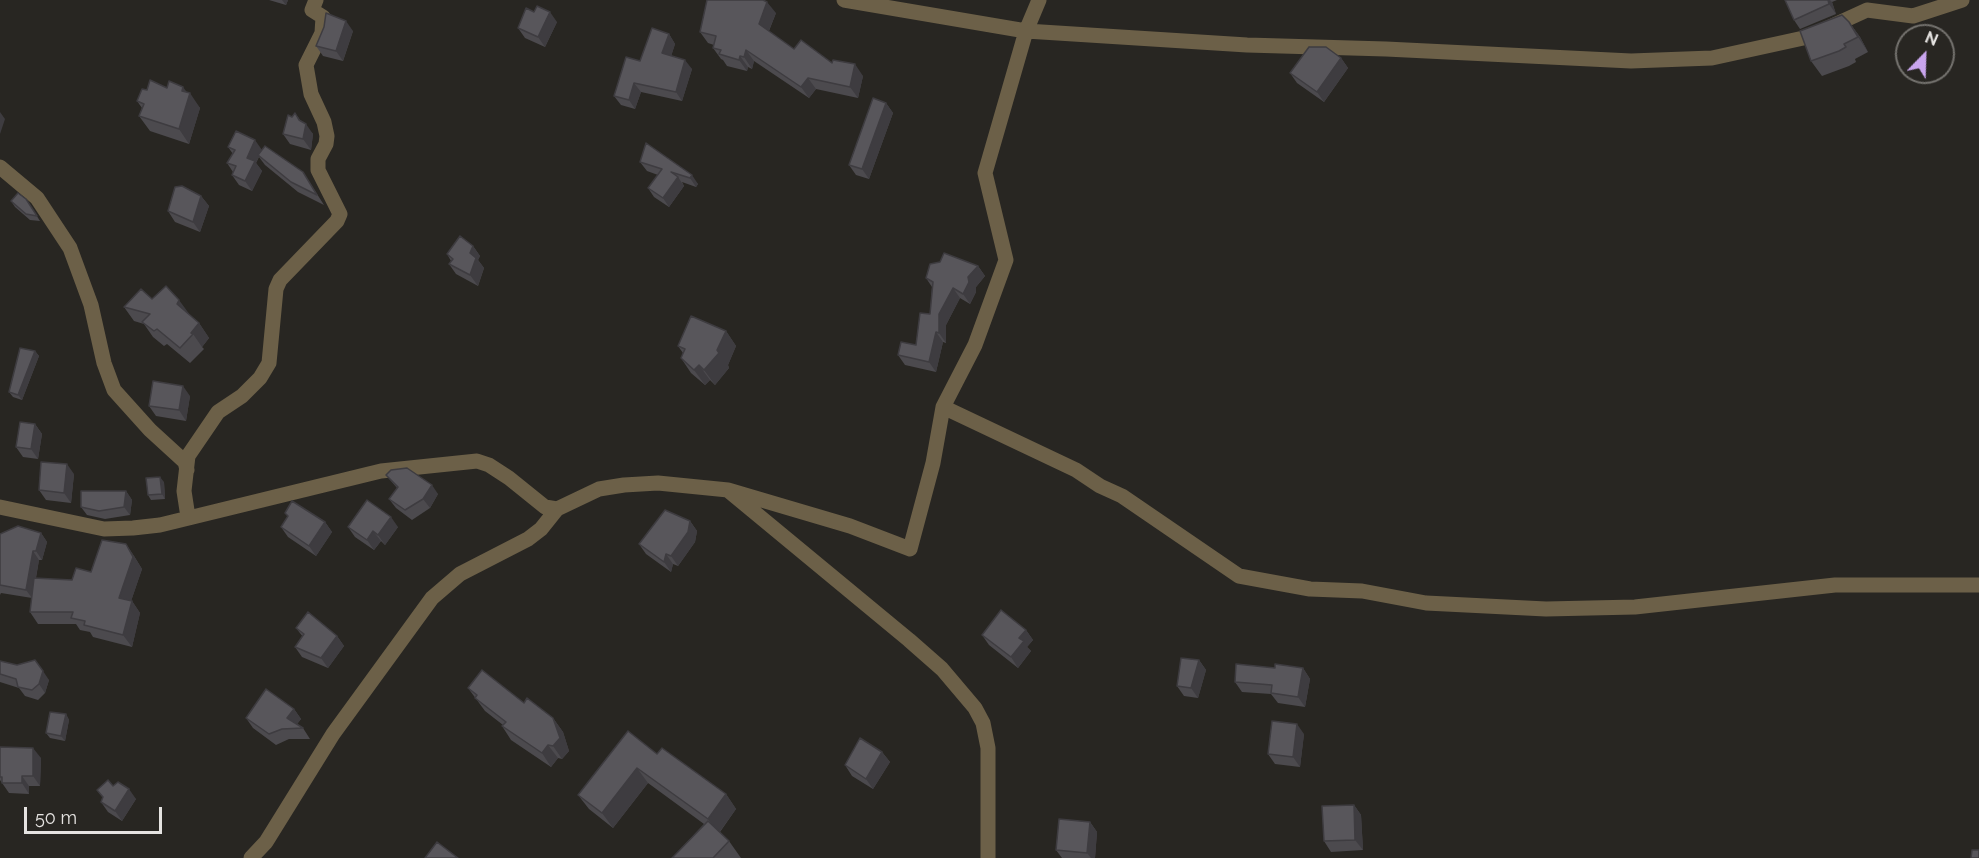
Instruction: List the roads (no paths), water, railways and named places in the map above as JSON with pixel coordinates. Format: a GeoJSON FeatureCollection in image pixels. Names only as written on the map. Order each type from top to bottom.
{"type":"FeatureCollection","features":[{"type":"Feature","properties":{"kind":"street"},"geometry":{"type":"LineString","coordinates":[[188,517],[184,491],[188,472],[188,456],[218,412],[242,396],[260,378],[269,363],[276,289],[280,280],[337,221],[340,214],[318,170],[318,159],[327,136],[324,122],[311,94],[306,65],[313,56],[314,45],[322,33],[323,17],[312,10],[316,0]]}},
{"type":"Feature","properties":{"kind":"street"},"geometry":{"type":"LineString","coordinates":[[844,0],[914,14],[1026,31],[1247,45],[1654,60],[1712,58],[1808,38],[1867,9],[1913,16],[1962,0]]}},
{"type":"Feature","properties":{"kind":"street"},"geometry":{"type":"LineString","coordinates":[[250,858],[266,842],[333,734],[432,598],[460,574],[528,539],[541,529],[557,509],[590,492],[624,485],[658,483],[728,490],[827,518],[910,549],[933,463],[943,407],[975,345],[1006,260],[985,173],[1026,31],[1039,0]]}},
{"type":"Feature","properties":{"kind":"street"},"geometry":{"type":"LineString","coordinates":[[0,167],[37,198],[70,248],[91,305],[104,363],[114,390],[150,430],[185,462],[188,472]]}},
{"type":"Feature","properties":{"kind":"street"},"geometry":{"type":"LineString","coordinates":[[943,407],[1076,470],[1100,486],[1122,496],[1239,576],[1311,589],[1362,591],[1426,603],[1546,609],[1635,608],[1835,585],[1979,585]]}},
{"type":"Feature","properties":{"kind":"street"},"geometry":{"type":"LineString","coordinates":[[0,507],[104,529],[160,525],[381,471],[477,461],[489,465],[509,478],[545,507],[557,509]]}},
{"type":"Feature","properties":{"kind":"street"},"geometry":{"type":"LineString","coordinates":[[728,490],[909,640],[949,676],[975,708],[983,723],[988,748],[988,858]]}}]}
